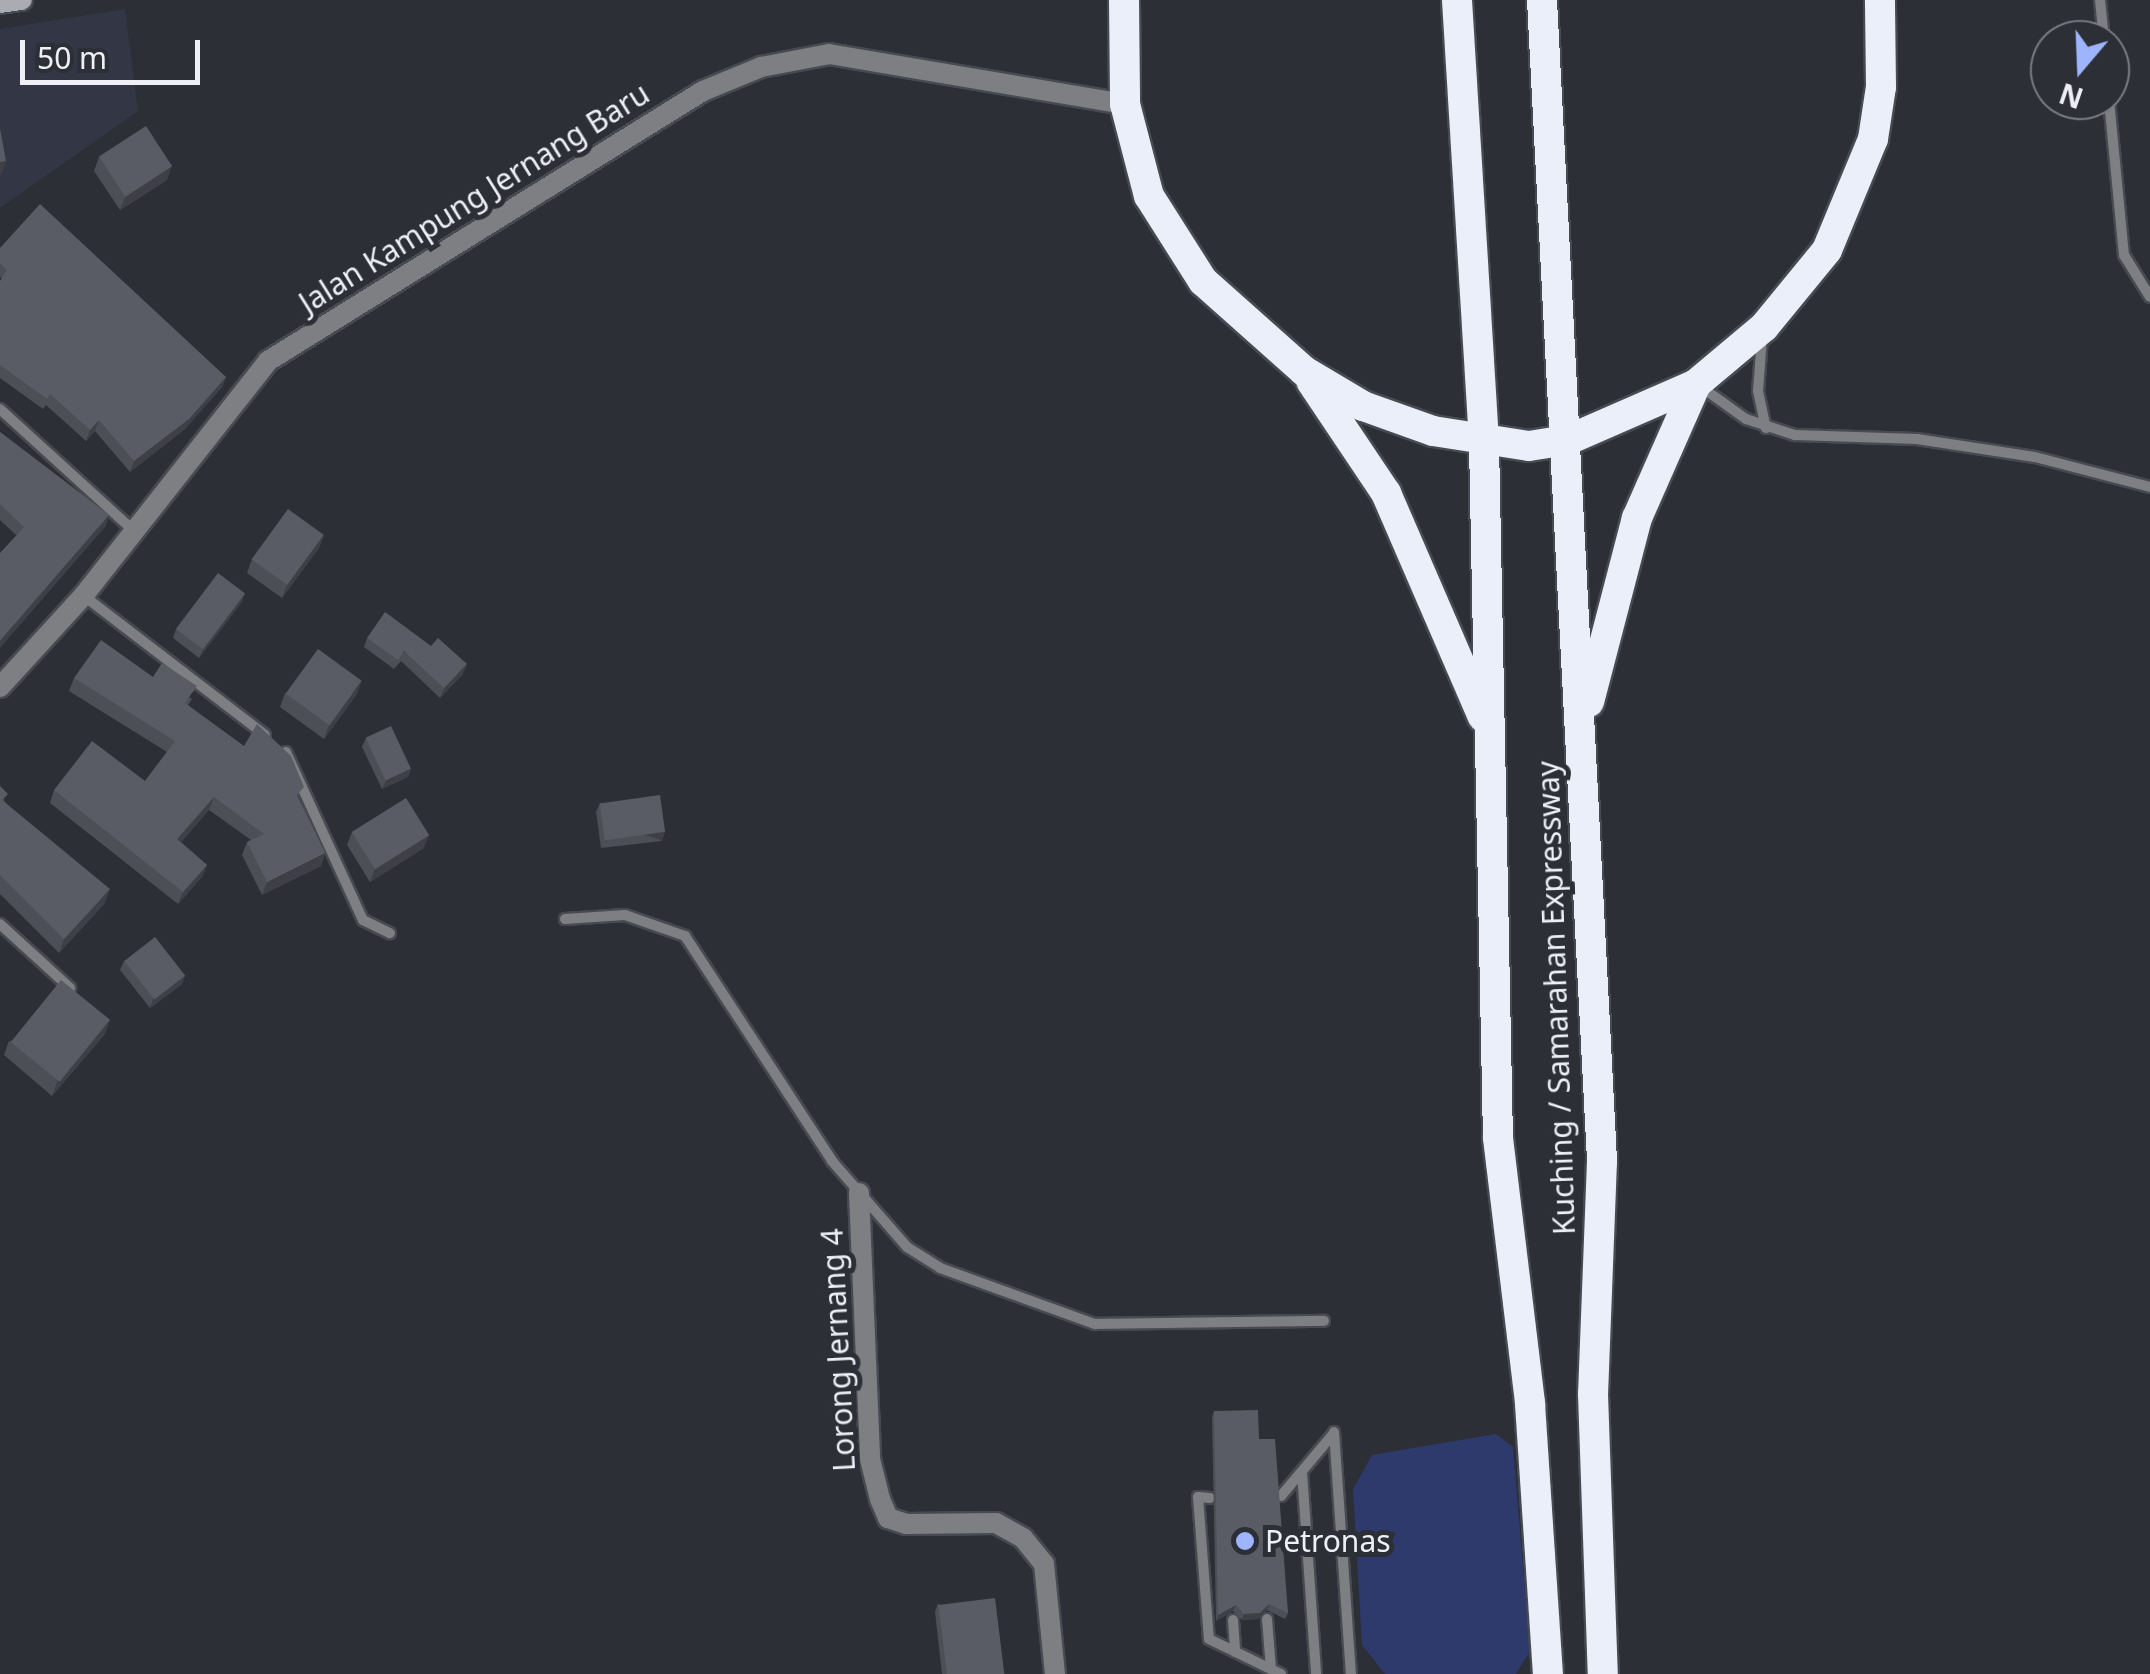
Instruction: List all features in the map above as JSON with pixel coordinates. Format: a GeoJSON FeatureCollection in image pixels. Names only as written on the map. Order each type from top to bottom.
{"type":"FeatureCollection","features":[{"type":"Feature","properties":{"kind":"highway","name":"Kuching / Samarahan Expressway"},"geometry":{"type":"LineString","coordinates":[[1457,0],[1484,443],[1498,1138],[1530,1404],[1548,1674]]}},
{"type":"Feature","properties":{"kind":"highway","name":"Kuching / Samarahan Expressway"},"geometry":{"type":"LineString","coordinates":[[1542,0],[1568,440],[1602,1161],[1593,1452],[1604,1674]]}},
{"type":"Feature","properties":{"kind":"highway"},"geometry":{"type":"LineString","coordinates":[[1117,8],[1125,104],[1149,196],[1203,281],[1304,370],[1394,418],[1484,443],[1568,440],[1696,384],[1764,327],[1826,250],[1854,194],[1881,87],[1880,0]]}},
{"type":"Feature","properties":{"kind":"highway"},"geometry":{"type":"LineString","coordinates":[[1304,370],[1386,493],[1490,733]]}},
{"type":"Feature","properties":{"kind":"highway"},"geometry":{"type":"LineString","coordinates":[[1582,731],[1637,518],[1696,384]]}},
{"type":"Feature","properties":{"kind":"street"},"geometry":{"type":"LineString","coordinates":[[0,2],[22,0]]}},
{"type":"Feature","properties":{"kind":"street","name":"Jalan Kampung Jernang Baru"},"geometry":{"type":"LineString","coordinates":[[0,687],[84,595],[268,362],[703,90],[762,67],[829,54],[1125,104]]}},
{"type":"Feature","properties":{"kind":"street","name":"Lorong Jernang 4"},"geometry":{"type":"LineString","coordinates":[[859,1193],[870,1459],[888,1518],[906,1524],[996,1523],[1023,1538],[1044,1564],[1056,1674]]}},
{"type":"Feature","properties":{"kind":"lane"},"geometry":{"type":"LineString","coordinates":[[2111,120],[2124,255],[2150,297]]}},
{"type":"Feature","properties":{"kind":"lane"},"geometry":{"type":"LineString","coordinates":[[1764,327],[1758,391],[1766,428]]}},
{"type":"Feature","properties":{"kind":"lane"},"geometry":{"type":"LineString","coordinates":[[1696,384],[1766,428],[1996,451],[2150,488]]}},
{"type":"Feature","properties":{"kind":"lane"},"geometry":{"type":"LineString","coordinates":[[0,409],[134,531]]}},
{"type":"Feature","properties":{"kind":"lane"},"geometry":{"type":"LineString","coordinates":[[84,595],[289,754],[362,920],[390,933]]}},
{"type":"Feature","properties":{"kind":"lane"},"geometry":{"type":"LineString","coordinates":[[565,919],[625,915],[685,936],[832,1162],[907,1247],[940,1268],[1095,1324],[1324,1321]]}},
{"type":"Feature","properties":{"kind":"lane"},"geometry":{"type":"LineString","coordinates":[[0,924],[78,996]]}},
{"type":"Feature","properties":{"kind":"lane"},"geometry":{"type":"LineString","coordinates":[[1281,1496],[1334,1432],[1350,1674]]}},
{"type":"Feature","properties":{"kind":"lane"},"geometry":{"type":"LineString","coordinates":[[1302,1472],[1316,1674]]}},
{"type":"Feature","properties":{"kind":"lane"},"geometry":{"type":"LineString","coordinates":[[1210,1498],[1198,1497],[1209,1639],[1276,1671]]}},
{"type":"Feature","properties":{"kind":"lane"},"geometry":{"type":"LineString","coordinates":[[1267,1619],[1276,1671]]}},
{"type":"Feature","properties":{"kind":"lane"},"geometry":{"type":"LineString","coordinates":[[1233,1620],[1235,1652]]}},
{"type":"Feature","properties":{"kind":"shaded area"},"geometry":{"type":"Polygon","coordinates":[[[125,9],[138,111],[0,208],[0,29],[125,9]]]}},
{"type":"Feature","properties":{"kind":"shaded area"},"geometry":{"type":"Polygon","coordinates":[[[1496,1434],[1513,1447],[1530,1651],[1516,1674],[1385,1674],[1362,1645],[1353,1489],[1372,1455],[1496,1434]]]}},
{"type":"Feature","properties":{"kind":"building"},"geometry":{"type":"Polygon","coordinates":[[[146,126],[172,166],[125,197],[99,156],[146,126]]]}},
{"type":"Feature","properties":{"kind":"building"},"geometry":{"type":"Polygon","coordinates":[[[0,129],[6,161],[0,162],[0,129]]]}},
{"type":"Feature","properties":{"kind":"building"},"geometry":{"type":"Polygon","coordinates":[[[40,204],[226,377],[189,419],[134,461],[99,420],[90,430],[50,394],[47,399],[0,365],[0,281],[7,270],[0,263],[0,248],[40,204]]]}},
{"type":"Feature","properties":{"kind":"building"},"geometry":{"type":"Polygon","coordinates":[[[0,432],[109,515],[0,641],[0,553],[24,527],[0,504],[0,432]]]}},
{"type":"Feature","properties":{"kind":"building"},"geometry":{"type":"Polygon","coordinates":[[[288,509],[324,535],[287,585],[252,559],[288,509]]]}},
{"type":"Feature","properties":{"kind":"building"},"geometry":{"type":"Polygon","coordinates":[[[218,573],[245,593],[203,649],[176,629],[218,573]]]}},
{"type":"Feature","properties":{"kind":"building"},"geometry":{"type":"Polygon","coordinates":[[[385,612],[431,646],[438,638],[467,664],[444,688],[404,651],[398,660],[367,638],[385,612]]]}},
{"type":"Feature","properties":{"kind":"building"},"geometry":{"type":"Polygon","coordinates":[[[101,640],[153,677],[162,663],[197,686],[185,703],[244,746],[257,724],[291,756],[304,787],[297,795],[325,853],[267,882],[247,842],[264,834],[214,797],[177,839],[207,865],[183,892],[54,790],[92,741],[145,781],[175,741],[74,678],[101,640]]]}},
{"type":"Feature","properties":{"kind":"building"},"geometry":{"type":"Polygon","coordinates":[[[318,649],[362,681],[329,725],[286,693],[318,649]]]}},
{"type":"Feature","properties":{"kind":"building"},"geometry":{"type":"Polygon","coordinates":[[[391,726],[411,769],[385,780],[366,738],[391,726]]]}},
{"type":"Feature","properties":{"kind":"building"},"geometry":{"type":"Polygon","coordinates":[[[0,786],[8,794],[2,800],[110,889],[64,939],[0,875],[0,786]]]}},
{"type":"Feature","properties":{"kind":"building"},"geometry":{"type":"Polygon","coordinates":[[[660,795],[665,832],[605,840],[600,803],[660,795]]]}},
{"type":"Feature","properties":{"kind":"building"},"geometry":{"type":"Polygon","coordinates":[[[406,798],[429,835],[375,869],[352,832],[406,798]]]}},
{"type":"Feature","properties":{"kind":"building"},"geometry":{"type":"Polygon","coordinates":[[[155,937],[185,976],[154,1000],[124,961],[155,937]]]}},
{"type":"Feature","properties":{"kind":"building"},"geometry":{"type":"Polygon","coordinates":[[[61,980],[110,1020],[60,1082],[11,1042],[61,980]]]}},
{"type":"Feature","properties":{"kind":"building"},"geometry":{"type":"Polygon","coordinates":[[[1258,1410],[1259,1439],[1275,1439],[1288,1613],[1269,1604],[1260,1613],[1244,1614],[1236,1605],[1218,1615],[1214,1411],[1258,1410]]]}},
{"type":"Feature","properties":{"kind":"building"},"geometry":{"type":"Polygon","coordinates":[[[995,1598],[1004,1674],[947,1674],[938,1605],[995,1598]]]}},
{"type":"Feature","properties":{"kind":"place","name":"Petronas"},"geometry":{"type":"Point","coordinates":[1245,1541]}}]}
